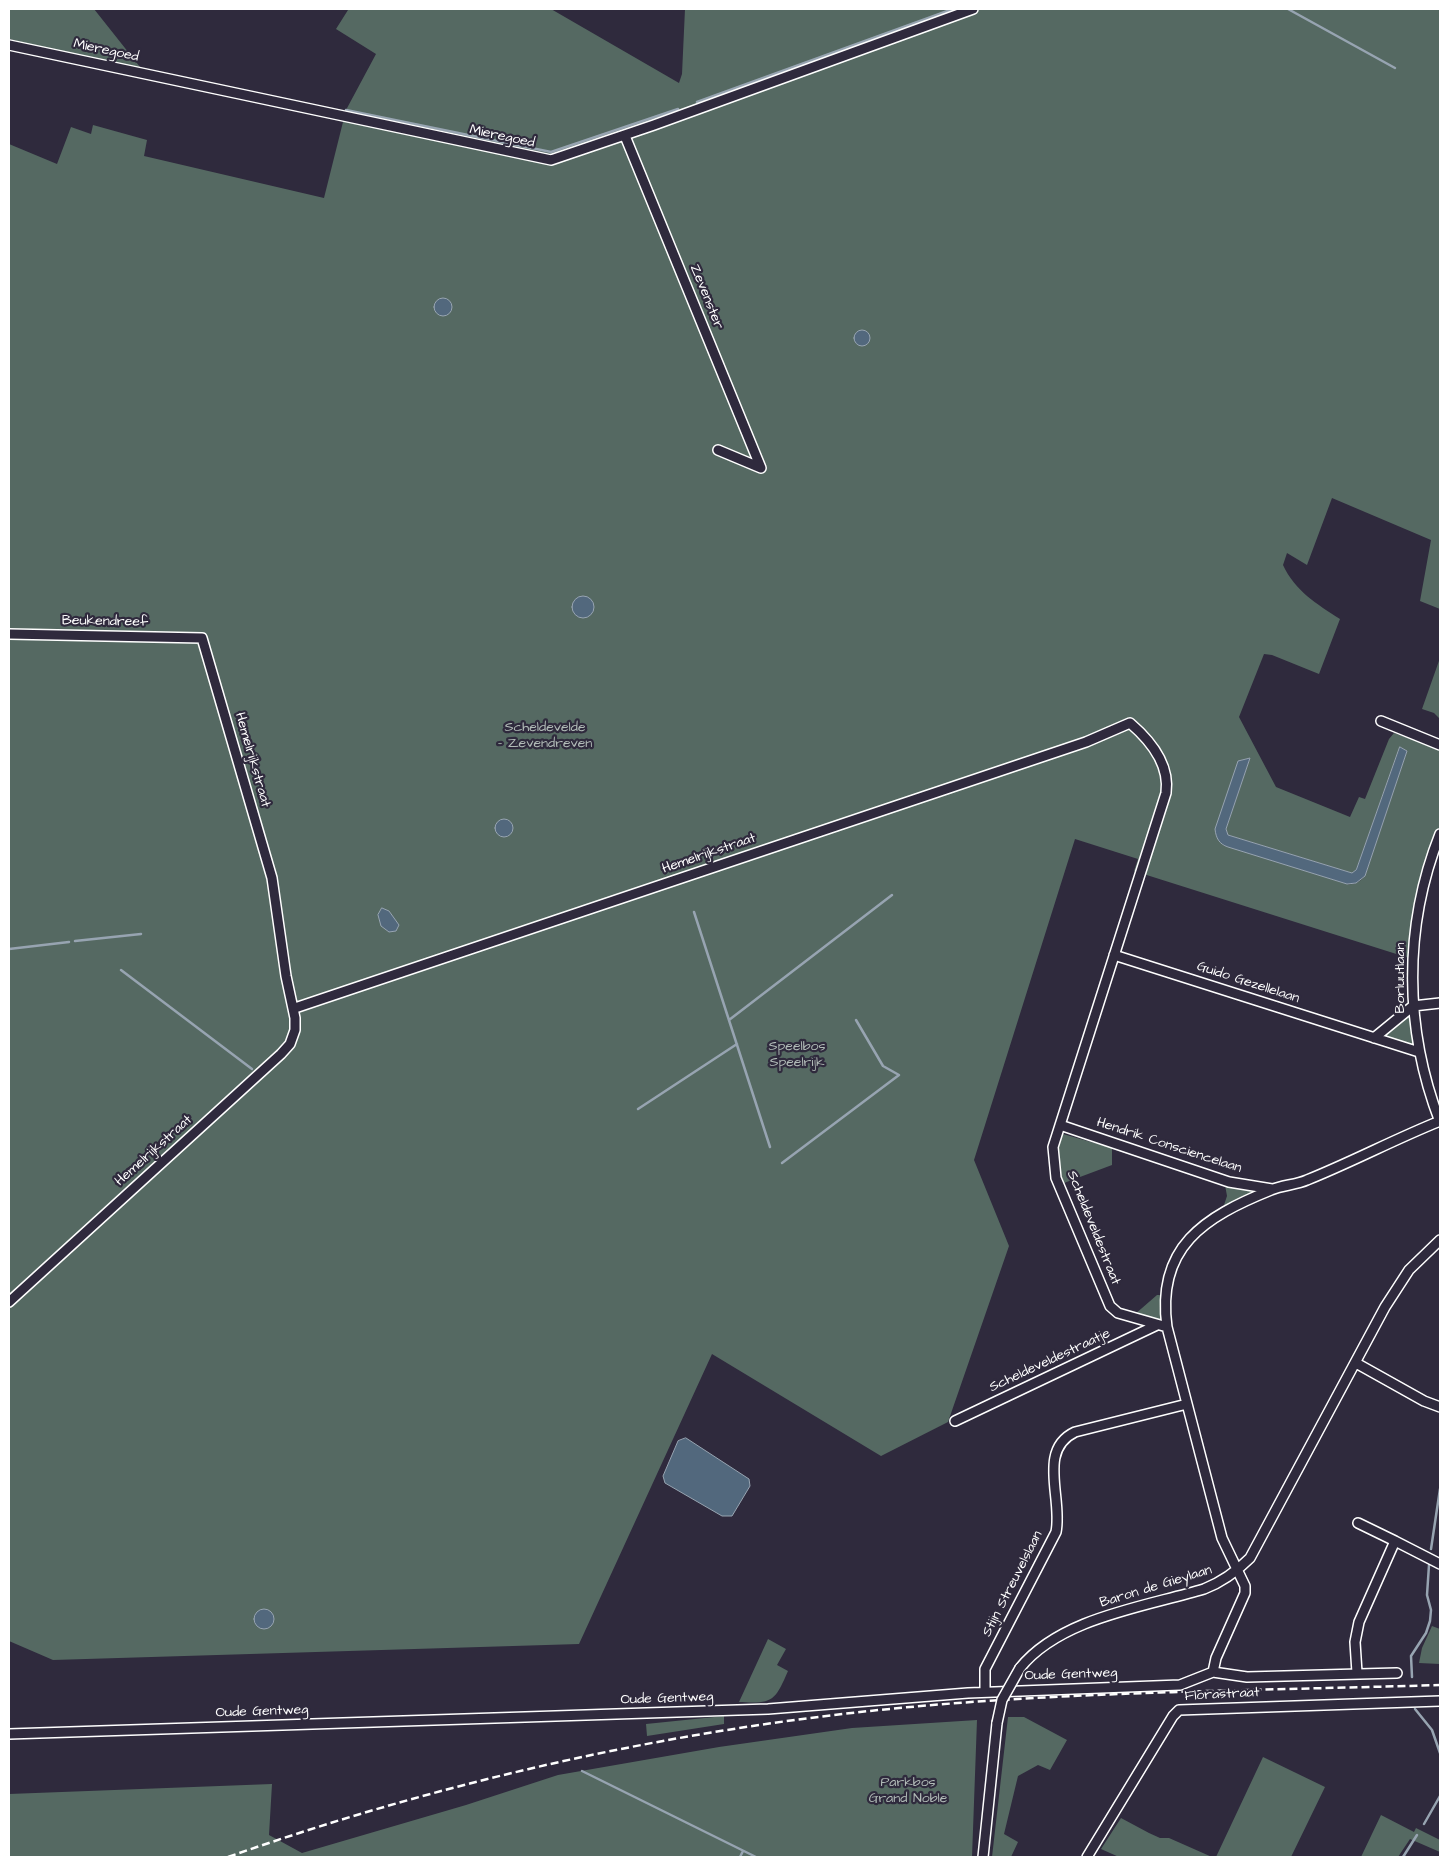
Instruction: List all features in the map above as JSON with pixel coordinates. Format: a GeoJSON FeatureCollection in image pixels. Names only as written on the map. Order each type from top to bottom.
{"type":"FeatureCollection","features":[{"type":"Feature","properties":{"kind":"street","name":"Mieregoed"},"geometry":{"type":"LineString","coordinates":[[9,45],[551,160],[625,136],[973,9]]}},
{"type":"Feature","properties":{"kind":"street","name":"Zevenster"},"geometry":{"type":"LineString","coordinates":[[625,136],[761,468],[718,450]]}},
{"type":"Feature","properties":{"kind":"street","name":"Beukendreef"},"geometry":{"type":"LineString","coordinates":[[9,634],[202,638]]}},
{"type":"Feature","properties":{"kind":"street","name":"Hemelrijkstraat"},"geometry":{"type":"LineString","coordinates":[[9,1302],[281,1054],[290,1044],[295,1030],[295,1008],[288,990],[272,878],[202,638]]}},
{"type":"Feature","properties":{"kind":"street"},"geometry":{"type":"LineString","coordinates":[[1381,721],[1440,745]]}},
{"type":"Feature","properties":{"kind":"street","name":"Hemelrijkstraat"},"geometry":{"type":"LineString","coordinates":[[295,1008],[1086,742],[1130,723]]}},
{"type":"Feature","properties":{"kind":"street","name":"Scheldeveldestraat"},"geometry":{"type":"LineString","coordinates":[[1130,723],[1147,739],[1158,754],[1168,785],[1052,1147],[1056,1178],[1110,1306],[1118,1313],[1167,1327]]}},
{"type":"Feature","properties":{"kind":"street","name":"Borluutlaan"},"geometry":{"type":"LineString","coordinates":[[1440,834],[1427,872],[1414,936],[1412,968],[1413,1006],[1419,1052],[1426,1083],[1440,1122]]}},
{"type":"Feature","properties":{"kind":"street","name":"Guido Gezellelaan"},"geometry":{"type":"LineString","coordinates":[[1114,955],[1419,1052]]}},
{"type":"Feature","properties":{"kind":"street"},"geometry":{"type":"LineString","coordinates":[[1374,1038],[1413,1006],[1440,1003]]}},
{"type":"Feature","properties":{"kind":"street","name":"Hendrik Consciencelaan"},"geometry":{"type":"LineString","coordinates":[[1167,1327],[1165,1309],[1167,1282],[1175,1259],[1189,1238],[1203,1224],[1220,1213],[1272,1189],[1306,1181],[1440,1122]]}},
{"type":"Feature","properties":{"kind":"street","name":"Hendrik Consciencelaan"},"geometry":{"type":"LineString","coordinates":[[1060,1125],[1229,1182],[1272,1189]]}},
{"type":"Feature","properties":{"kind":"street","name":"Baron de Gieylaan"},"geometry":{"type":"LineString","coordinates":[[983,1857],[997,1723],[1002,1700],[1020,1668],[1045,1644],[1066,1630],[1204,1589],[1221,1582],[1238,1571],[1257,1548],[1396,1288],[1409,1270],[1440,1240]]}},
{"type":"Feature","properties":{"kind":"street","name":"Scheldeveldestraatje"},"geometry":{"type":"LineString","coordinates":[[955,1421],[1157,1325]]}},
{"type":"Feature","properties":{"kind":"street"},"geometry":{"type":"LineString","coordinates":[[1167,1327],[1222,1538],[1245,1586],[1245,1593],[1216,1658],[1214,1672],[1248,1677],[1397,1673]]}},
{"type":"Feature","properties":{"kind":"street"},"geometry":{"type":"LineString","coordinates":[[1356,1363],[1424,1401],[1440,1407]]}},
{"type":"Feature","properties":{"kind":"street","name":"Stijn Streuvelslaan"},"geometry":{"type":"LineString","coordinates":[[985,1692],[985,1669],[1056,1532],[1058,1515],[1053,1461],[1058,1446],[1075,1432],[1187,1404]]}},
{"type":"Feature","properties":{"kind":"street"},"geometry":{"type":"LineString","coordinates":[[1358,1523],[1440,1564]]}},
{"type":"Feature","properties":{"kind":"street"},"geometry":{"type":"LineString","coordinates":[[1357,1673],[1356,1642],[1359,1622],[1394,1541]]}},
{"type":"Feature","properties":{"kind":"street","name":"Oude Gentweg"},"geometry":{"type":"LineString","coordinates":[[9,1734],[748,1710],[985,1692],[1180,1685],[1214,1672]]}},
{"type":"Feature","properties":{"kind":"street","name":"Florastraat"},"geometry":{"type":"LineString","coordinates":[[1087,1857],[1173,1716],[1179,1710],[1440,1702]]}},
{"type":"Feature","properties":{"kind":"green space"},"geometry":{"type":"Polygon","coordinates":[[[9,9],[94,9],[144,72],[9,39],[9,9]]]}},
{"type":"Feature","properties":{"kind":"green space","name":"Scheldevelde - Zevendreven"},"geometry":{"type":"Polygon","coordinates":[[[346,9],[551,9],[679,83],[682,74],[685,9],[1440,9],[1440,609],[1420,601],[1431,540],[1332,498],[1307,565],[1287,553],[1283,565],[1300,590],[1340,619],[1319,674],[1272,655],[1264,654],[1239,717],[1276,787],[1350,817],[1359,797],[1365,799],[1389,739],[1394,733],[1440,749],[1440,825],[1422,875],[1409,958],[1134,871],[1138,859],[1075,839],[974,1160],[1009,1246],[948,1422],[881,1456],[712,1354],[579,1644],[53,1660],[9,1641],[9,144],[57,164],[71,127],[91,134],[93,125],[147,140],[144,156],[324,198],[346,110],[376,54],[336,29],[348,10],[346,9]],[[1400,747],[1356,870],[1352,873],[1228,835],[1226,829],[1250,758],[1238,761],[1223,845],[1347,884],[1357,883],[1365,876],[1407,751],[1400,747]]]}},
{"type":"Feature","properties":{"kind":"green space"},"geometry":{"type":"Polygon","coordinates":[[[1440,658],[1440,719],[1434,713],[1422,709],[1440,658]]]}},
{"type":"Feature","properties":{"kind":"green space"},"geometry":{"type":"Polygon","coordinates":[[[1407,1016],[1411,1017],[1413,1045],[1384,1038],[1383,1033],[1407,1016]]]}},
{"type":"Feature","properties":{"kind":"green space"},"geometry":{"type":"Polygon","coordinates":[[[1063,1134],[1112,1148],[1112,1165],[1064,1183],[1058,1158],[1063,1134]]]}},
{"type":"Feature","properties":{"kind":"green space"},"geometry":{"type":"Polygon","coordinates":[[[1225,1185],[1259,1191],[1223,1208],[1227,1196],[1225,1185]]]}},
{"type":"Feature","properties":{"kind":"green space"},"geometry":{"type":"Polygon","coordinates":[[[1157,1295],[1161,1295],[1160,1319],[1158,1321],[1134,1315],[1157,1295]]]}},
{"type":"Feature","properties":{"kind":"green space"},"geometry":{"type":"Polygon","coordinates":[[[1432,1626],[1440,1629],[1440,1664],[1419,1663],[1422,1648],[1432,1626]]]}},
{"type":"Feature","properties":{"kind":"green space"},"geometry":{"type":"Polygon","coordinates":[[[768,1639],[786,1649],[777,1665],[788,1671],[784,1681],[776,1695],[766,1701],[739,1702],[768,1639]]]}},
{"type":"Feature","properties":{"kind":"green space"},"geometry":{"type":"Polygon","coordinates":[[[724,1716],[724,1724],[647,1736],[646,1724],[724,1716]]]}},
{"type":"Feature","properties":{"kind":"green space"},"geometry":{"type":"Polygon","coordinates":[[[1008,1717],[1024,1717],[1067,1740],[1050,1770],[1038,1765],[1018,1776],[1004,1834],[1018,1842],[1011,1857],[992,1857],[1008,1717]]]}},
{"type":"Feature","properties":{"kind":"green space","name":"Parkbos Grand Noble"},"geometry":{"type":"Polygon","coordinates":[[[977,1720],[972,1857],[9,1857],[9,1794],[272,1784],[269,1835],[302,1853],[466,1805],[558,1775],[719,1747],[852,1728],[977,1720]]]}},
{"type":"Feature","properties":{"kind":"green space"},"geometry":{"type":"Polygon","coordinates":[[[1263,1757],[1325,1787],[1291,1857],[1216,1857],[1263,1757]]]}},
{"type":"Feature","properties":{"kind":"green space"},"geometry":{"type":"Polygon","coordinates":[[[1381,1815],[1414,1832],[1416,1828],[1440,1840],[1440,1852],[1410,1839],[1398,1857],[1361,1857],[1381,1815]]]}},
{"type":"Feature","properties":{"kind":"green space"},"geometry":{"type":"Polygon","coordinates":[[[1121,1818],[1160,1838],[1169,1838],[1212,1857],[1119,1857],[1101,1849],[1121,1818]]]}},
{"type":"Feature","properties":{"kind":"water"},"geometry":{"type":"Polygon","coordinates":[[[443,298],[449,301],[452,307],[449,313],[443,316],[437,313],[434,307],[437,301],[443,298]]]}},
{"type":"Feature","properties":{"kind":"water"},"geometry":{"type":"Polygon","coordinates":[[[859,330],[865,330],[870,335],[868,344],[859,346],[854,341],[854,335],[859,330]]]}},
{"type":"Feature","properties":{"kind":"water"},"geometry":{"type":"Polygon","coordinates":[[[583,596],[593,603],[594,607],[587,617],[583,618],[573,611],[572,607],[579,597],[583,596]]]}},
{"type":"Feature","properties":{"kind":"water"},"geometry":{"type":"Polygon","coordinates":[[[1400,747],[1407,751],[1365,876],[1356,883],[1347,884],[1228,847],[1217,838],[1215,829],[1238,761],[1250,758],[1226,829],[1228,835],[1352,873],[1356,870],[1400,747]]]}},
{"type":"Feature","properties":{"kind":"water"},"geometry":{"type":"Polygon","coordinates":[[[504,819],[510,822],[513,828],[510,834],[504,837],[498,834],[495,828],[498,822],[504,819]]]}},
{"type":"Feature","properties":{"kind":"water"},"geometry":{"type":"Polygon","coordinates":[[[382,908],[389,911],[399,925],[396,931],[389,932],[381,926],[378,915],[382,908]]]}},
{"type":"Feature","properties":{"kind":"water"},"geometry":{"type":"Polygon","coordinates":[[[686,1438],[749,1479],[750,1486],[732,1516],[722,1516],[665,1483],[663,1476],[678,1441],[686,1438]]]}},
{"type":"Feature","properties":{"kind":"water"},"geometry":{"type":"Polygon","coordinates":[[[260,1609],[268,1609],[274,1615],[274,1623],[268,1629],[260,1629],[254,1623],[254,1615],[260,1609]]]}},
{"type":"Feature","properties":{"kind":"waterway"},"geometry":{"type":"LineString","coordinates":[[697,102],[953,9]]}},
{"type":"Feature","properties":{"kind":"waterway"},"geometry":{"type":"LineString","coordinates":[[1288,9],[1395,68]]}},
{"type":"Feature","properties":{"kind":"waterway"},"geometry":{"type":"LineString","coordinates":[[346,110],[551,152],[678,109]]}},
{"type":"Feature","properties":{"kind":"waterway"},"geometry":{"type":"LineString","coordinates":[[729,1020],[892,895]]}},
{"type":"Feature","properties":{"kind":"waterway"},"geometry":{"type":"LineString","coordinates":[[694,912],[770,1147]]}},
{"type":"Feature","properties":{"kind":"waterway"},"geometry":{"type":"LineString","coordinates":[[75,941],[141,934]]}},
{"type":"Feature","properties":{"kind":"waterway"},"geometry":{"type":"LineString","coordinates":[[9,949],[69,942]]}},
{"type":"Feature","properties":{"kind":"waterway"},"geometry":{"type":"LineString","coordinates":[[121,970],[252,1069]]}},
{"type":"Feature","properties":{"kind":"waterway"},"geometry":{"type":"LineString","coordinates":[[782,1163],[899,1075],[883,1066],[856,1020]]}},
{"type":"Feature","properties":{"kind":"waterway"},"geometry":{"type":"LineString","coordinates":[[638,1109],[737,1044]]}},
{"type":"Feature","properties":{"kind":"waterway"},"geometry":{"type":"LineString","coordinates":[[1431,1549],[1440,1489]]}},
{"type":"Feature","properties":{"kind":"waterway"},"geometry":{"type":"LineString","coordinates":[[1412,1677],[1411,1656],[1426,1633],[1430,1621],[1431,1610],[1427,1595],[1429,1565]]}},
{"type":"Feature","properties":{"kind":"waterway"},"geometry":{"type":"LineString","coordinates":[[1415,1709],[1432,1730],[1440,1753]]}},
{"type":"Feature","properties":{"kind":"waterway"},"geometry":{"type":"LineString","coordinates":[[582,1771],[756,1857]]}},
{"type":"Feature","properties":{"kind":"waterway"},"geometry":{"type":"LineString","coordinates":[[1424,1824],[1440,1796]]}},
{"type":"Feature","properties":{"kind":"waterway"},"geometry":{"type":"LineString","coordinates":[[1403,1857],[1417,1835]]}},
{"type":"Feature","properties":{"kind":"waterway"},"geometry":{"type":"LineString","coordinates":[[740,1857],[743,1851]]}},
{"type":"Feature","properties":{"kind":"railway"},"geometry":{"type":"LineString","coordinates":[[228,1857],[383,1807],[540,1766],[619,1749],[779,1722],[860,1712],[1004,1700],[1150,1693],[1440,1685]]}},
{"type":"Feature","properties":{"kind":"park label","name":"Speelbos Speelrijk"},"geometry":{"type":"Point","coordinates":[797,1056]}}]}
